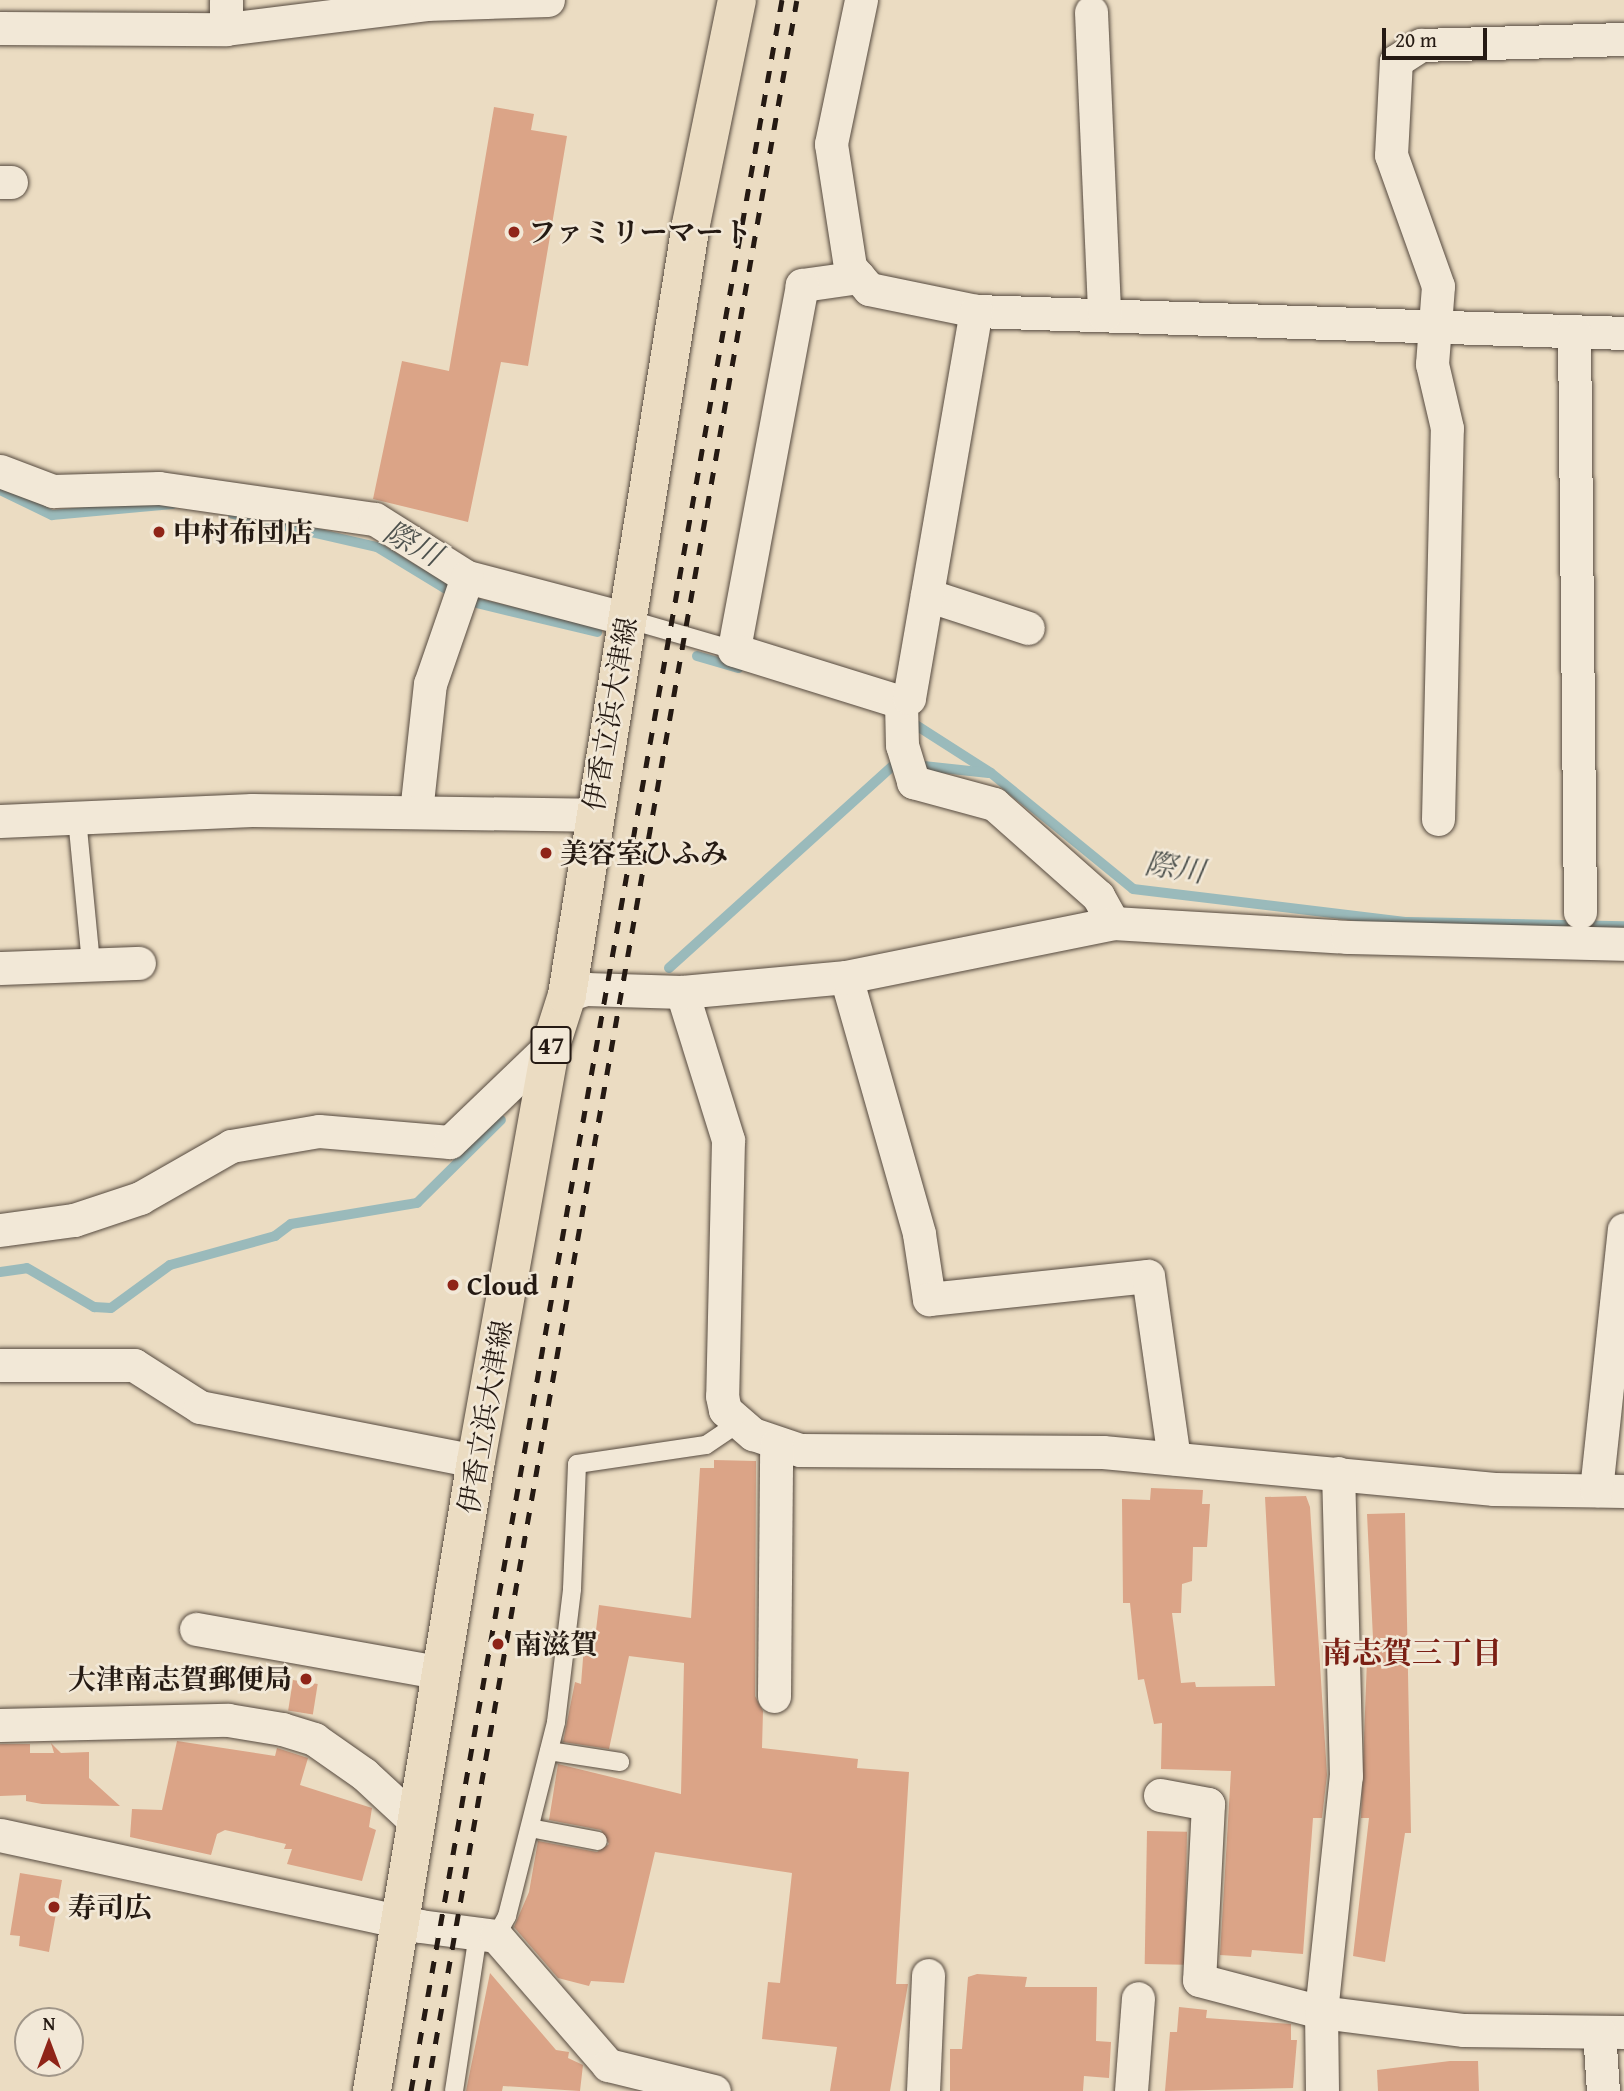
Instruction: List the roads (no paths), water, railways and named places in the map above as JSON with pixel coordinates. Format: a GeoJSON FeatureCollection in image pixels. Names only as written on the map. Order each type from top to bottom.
{"type":"FeatureCollection","features":[{"type":"Feature","properties":{"kind":"main road","name":"伊香立浜大津線"},"geometry":{"type":"LineString","coordinates":[[372,2091],[476,1461],[551,1045],[567,995],[592,815],[627,619],[691,224],[737,0]]}},
{"type":"Feature","properties":{"kind":"street"},"geometry":{"type":"LineString","coordinates":[[0,28],[414,3],[548,0]]}},
{"type":"Feature","properties":{"kind":"street"},"geometry":{"type":"LineString","coordinates":[[861,0],[831,144],[850,267],[869,289],[976,311],[1624,333]]}},
{"type":"Feature","properties":{"kind":"street"},"geometry":{"type":"LineString","coordinates":[[1091,12],[1104,316]]}},
{"type":"Feature","properties":{"kind":"street"},"geometry":{"type":"LineString","coordinates":[[1438,819],[1447,428],[1432,364],[1432,327],[1438,286],[1391,155],[1396,61],[1421,45],[1624,40]]}},
{"type":"Feature","properties":{"kind":"street"},"geometry":{"type":"LineString","coordinates":[[859,277],[802,285],[734,650],[901,703],[909,698],[976,311]]}},
{"type":"Feature","properties":{"kind":"street"},"geometry":{"type":"LineString","coordinates":[[1574,331],[1580,912]]}},
{"type":"Feature","properties":{"kind":"street"},"geometry":{"type":"LineString","coordinates":[[0,471],[53,491],[159,488],[375,519],[467,578],[627,619]]}},
{"type":"Feature","properties":{"kind":"street"},"geometry":{"type":"LineString","coordinates":[[416,812],[430,684],[467,578]]}},
{"type":"Feature","properties":{"kind":"street"},"geometry":{"type":"LineString","coordinates":[[927,596],[1028,628]]}},
{"type":"Feature","properties":{"kind":"street"},"geometry":{"type":"LineString","coordinates":[[901,703],[902,743],[913,782],[994,804],[1098,897],[1113,923]]}},
{"type":"Feature","properties":{"kind":"street"},"geometry":{"type":"LineString","coordinates":[[0,821],[252,810],[592,815]]}},
{"type":"Feature","properties":{"kind":"street"},"geometry":{"type":"LineString","coordinates":[[567,995],[586,989],[682,992],[846,976],[1113,923],[1348,937],[1624,944]]}},
{"type":"Feature","properties":{"kind":"street"},"geometry":{"type":"LineString","coordinates":[[0,968],[139,962]]}},
{"type":"Feature","properties":{"kind":"street"},"geometry":{"type":"LineString","coordinates":[[846,976],[919,1234],[929,1299],[1149,1276],[1174,1458]]}},
{"type":"Feature","properties":{"kind":"street"},"geometry":{"type":"LineString","coordinates":[[682,992],[728,1140],[720,1343],[725,1410],[737,1424],[776,1445],[830,1452],[1103,1452],[1494,1489],[1610,1491],[1624,1229]]}},
{"type":"Feature","properties":{"kind":"street"},"geometry":{"type":"LineString","coordinates":[[0,1230],[74,1220],[140,1198],[231,1146],[319,1131],[450,1142],[551,1045]]}},
{"type":"Feature","properties":{"kind":"street"},"geometry":{"type":"LineString","coordinates":[[0,1365],[134,1365],[200,1407],[476,1461]]}},
{"type":"Feature","properties":{"kind":"street"},"geometry":{"type":"LineString","coordinates":[[774,1696],[776,1445]]}},
{"type":"Feature","properties":{"kind":"street"},"geometry":{"type":"LineString","coordinates":[[1322,2091],[1321,2012],[1346,1776],[1338,1474]]}},
{"type":"Feature","properties":{"kind":"street"},"geometry":{"type":"LineString","coordinates":[[197,1629],[442,1673]]}},
{"type":"Feature","properties":{"kind":"street"},"geometry":{"type":"LineString","coordinates":[[0,1724],[228,1720],[282,1729],[314,1740],[354,1767],[417,1823]]}},
{"type":"Feature","properties":{"kind":"street"},"geometry":{"type":"LineString","coordinates":[[1160,1795],[1208,1804],[1199,1980],[1321,2012],[1464,2030],[1611,2032],[1603,2091]]}},
{"type":"Feature","properties":{"kind":"street"},"geometry":{"type":"LineString","coordinates":[[0,1835],[487,1935],[603,2078],[707,2090]]}},
{"type":"Feature","properties":{"kind":"street"},"geometry":{"type":"LineString","coordinates":[[923,2091],[928,1975]]}},
{"type":"Feature","properties":{"kind":"street"},"geometry":{"type":"LineString","coordinates":[[1130,2091],[1138,1998]]}},
{"type":"Feature","properties":{"kind":"lane"},"geometry":{"type":"LineString","coordinates":[[627,619],[734,650]]}},
{"type":"Feature","properties":{"kind":"lane"},"geometry":{"type":"LineString","coordinates":[[77,818],[91,964]]}},
{"type":"Feature","properties":{"kind":"lane"},"geometry":{"type":"LineString","coordinates":[[454,2091],[487,1935],[507,1916],[549,1751],[572,1589],[577,1464],[706,1445],[737,1424]]}},
{"type":"Feature","properties":{"kind":"lane"},"geometry":{"type":"LineString","coordinates":[[549,1751],[620,1762]]}},
{"type":"Feature","properties":{"kind":"lane"},"geometry":{"type":"LineString","coordinates":[[530,1828],[598,1841]]}},
{"type":"Feature","properties":{"kind":"waterway","name":"際川"},"geometry":{"type":"LineString","coordinates":[[0,490],[52,515],[173,504]]}},
{"type":"Feature","properties":{"kind":"waterway","name":"際川"},"geometry":{"type":"LineString","coordinates":[[233,514],[377,547],[464,600],[597,632]]}},
{"type":"Feature","properties":{"kind":"waterway","name":"際川"},"geometry":{"type":"LineString","coordinates":[[697,656],[738,668]]}},
{"type":"Feature","properties":{"kind":"waterway","name":"際川"},"geometry":{"type":"LineString","coordinates":[[908,720],[991,773],[1133,889],[1407,922],[1624,926]]}},
{"type":"Feature","properties":{"kind":"waterway"},"geometry":{"type":"LineString","coordinates":[[669,968],[896,763],[988,773]]}},
{"type":"Feature","properties":{"kind":"waterway"},"geometry":{"type":"LineString","coordinates":[[0,1272],[27,1268],[94,1307],[111,1308],[170,1265],[275,1236],[291,1224],[417,1203],[501,1120]]}},
{"type":"Feature","properties":{"kind":"railway"},"geometry":{"type":"LineString","coordinates":[[411,2091],[782,0]]}},
{"type":"Feature","properties":{"kind":"railway"},"geometry":{"type":"LineString","coordinates":[[427,2091],[797,0]]}},
{"type":"Feature","properties":{"kind":"place","name":"ファミリーマート"},"geometry":{"type":"Point","coordinates":[514,232]}},
{"type":"Feature","properties":{"kind":"place","name":"中村布団店"},"geometry":{"type":"Point","coordinates":[159,532]}},
{"type":"Feature","properties":{"kind":"place","name":"美容室ひふみ"},"geometry":{"type":"Point","coordinates":[546,853]}},
{"type":"Feature","properties":{"kind":"place","name":"Cloud"},"geometry":{"type":"Point","coordinates":[453,1285]}},
{"type":"Feature","properties":{"kind":"place","name":"南滋賀"},"geometry":{"type":"Point","coordinates":[498,1644]}},
{"type":"Feature","properties":{"kind":"place","name":"大津南志賀郵便局"},"geometry":{"type":"Point","coordinates":[306,1679]}},
{"type":"Feature","properties":{"kind":"place","name":"寿司広"},"geometry":{"type":"Point","coordinates":[54,1907]}},
{"type":"Feature","properties":{"kind":"district","name":"南志賀三丁目"},"geometry":{"type":"Point","coordinates":[1412,1652]}}]}
